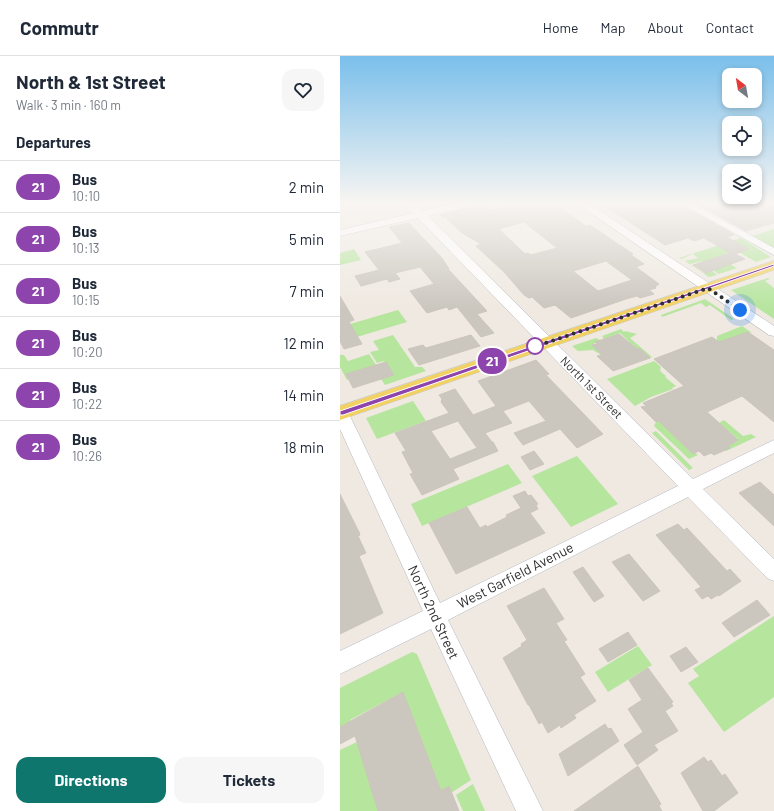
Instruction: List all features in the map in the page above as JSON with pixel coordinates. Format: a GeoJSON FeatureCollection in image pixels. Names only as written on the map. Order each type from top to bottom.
{"type":"FeatureCollection","features":[{"type":"Feature","properties":{"kind":"main road"},"geometry":{"type":"LineString","coordinates":[[340,412],[774,265]]}},
{"type":"Feature","properties":{"kind":"street","name":"North 1st Street"},"geometry":{"type":"LineString","coordinates":[[444,238],[774,572]]}},
{"type":"Feature","properties":{"kind":"street"},"geometry":{"type":"LineString","coordinates":[[634,238],[774,332]]}},
{"type":"Feature","properties":{"kind":"street"},"geometry":{"type":"LineString","coordinates":[[749,238],[774,252]]}},
{"type":"Feature","properties":{"kind":"street","name":"North 2nd Street"},"geometry":{"type":"LineString","coordinates":[[340,412],[435,615],[530,811]]}},
{"type":"Feature","properties":{"kind":"street","name":"West Garfield Avenue"},"geometry":{"type":"LineString","coordinates":[[340,663],[774,446]]}},
{"type":"Feature","properties":{"kind":"green space"},"geometry":{"type":"Polygon","coordinates":[[[740,238],[771,257],[756,262],[725,244],[733,251],[718,257],[737,268],[719,274],[714,271],[715,270],[702,261],[690,264],[704,273],[712,271],[717,275],[709,277],[685,261],[698,258],[693,254],[681,259],[679,258],[740,238]]]}},
{"type":"Feature","properties":{"kind":"green space"},"geometry":{"type":"Polygon","coordinates":[[[756,238],[774,238],[774,248],[756,238]]]}},
{"type":"Feature","properties":{"kind":"green space"},"geometry":{"type":"Polygon","coordinates":[[[354,249],[361,260],[340,265],[340,257],[342,256],[340,256],[340,253],[354,249]]]}},
{"type":"Feature","properties":{"kind":"green space"},"geometry":{"type":"Polygon","coordinates":[[[768,278],[770,279],[765,281],[774,288],[774,319],[731,290],[768,278]]]}},
{"type":"Feature","properties":{"kind":"green space"},"geometry":{"type":"Polygon","coordinates":[[[705,299],[734,319],[731,320],[710,305],[706,307],[701,303],[662,317],[661,315],[705,299]]]}},
{"type":"Feature","properties":{"kind":"green space"},"geometry":{"type":"Polygon","coordinates":[[[398,310],[407,322],[340,342],[340,327],[398,310]]]}},
{"type":"Feature","properties":{"kind":"green space"},"geometry":{"type":"Polygon","coordinates":[[[742,326],[752,333],[748,332],[720,343],[717,341],[717,336],[742,326]]]}},
{"type":"Feature","properties":{"kind":"green space"},"geometry":{"type":"Polygon","coordinates":[[[621,329],[624,332],[637,334],[630,338],[652,357],[650,358],[639,348],[636,348],[620,333],[604,339],[602,336],[621,329]]]}},
{"type":"Feature","properties":{"kind":"green space"},"geometry":{"type":"Polygon","coordinates":[[[393,335],[415,367],[422,367],[426,371],[385,385],[381,379],[394,374],[384,361],[377,363],[370,352],[379,350],[373,341],[393,335]]]}},
{"type":"Feature","properties":{"kind":"green space"},"geometry":{"type":"Polygon","coordinates":[[[596,338],[600,340],[592,345],[603,354],[601,355],[593,350],[578,351],[572,346],[596,338]]]}},
{"type":"Feature","properties":{"kind":"green space"},"geometry":{"type":"Polygon","coordinates":[[[369,354],[376,365],[346,374],[349,379],[347,380],[340,367],[340,355],[344,355],[348,361],[369,354]]]}},
{"type":"Feature","properties":{"kind":"green space"},"geometry":{"type":"Polygon","coordinates":[[[654,361],[661,367],[660,371],[666,376],[665,377],[676,386],[672,388],[673,389],[651,397],[635,406],[607,379],[654,361]]]}},
{"type":"Feature","properties":{"kind":"green space"},"geometry":{"type":"Polygon","coordinates":[[[413,401],[426,421],[377,439],[366,418],[413,401]]]}},
{"type":"Feature","properties":{"kind":"green space"},"geometry":{"type":"Polygon","coordinates":[[[661,420],[664,425],[693,454],[695,453],[698,455],[689,459],[654,426],[656,422],[661,420]]]}},
{"type":"Feature","properties":{"kind":"green space"},"geometry":{"type":"Polygon","coordinates":[[[724,420],[743,436],[751,434],[756,437],[726,451],[727,445],[737,442],[738,439],[719,423],[724,420]]]}},
{"type":"Feature","properties":{"kind":"green space"},"geometry":{"type":"Polygon","coordinates":[[[656,431],[693,468],[689,470],[652,433],[656,431]]]}},
{"type":"Feature","properties":{"kind":"green space"},"geometry":{"type":"Polygon","coordinates":[[[577,456],[618,504],[571,527],[532,476],[577,456]]]}},
{"type":"Feature","properties":{"kind":"green space"},"geometry":{"type":"Polygon","coordinates":[[[508,464],[522,483],[422,526],[411,504],[508,464]]]}},
{"type":"Feature","properties":{"kind":"green space"},"geometry":{"type":"Polygon","coordinates":[[[774,616],[774,697],[724,732],[688,683],[699,676],[693,669],[774,616]]]}},
{"type":"Feature","properties":{"kind":"green space"},"geometry":{"type":"Polygon","coordinates":[[[638,646],[652,665],[608,692],[595,672],[638,646]]]}},
{"type":"Feature","properties":{"kind":"green space"},"geometry":{"type":"Polygon","coordinates":[[[412,652],[417,654],[471,780],[451,793],[449,786],[441,791],[403,692],[350,720],[352,726],[340,727],[340,688],[412,652]]]}},
{"type":"Feature","properties":{"kind":"green space"},"geometry":{"type":"Polygon","coordinates":[[[357,742],[378,811],[340,811],[340,750],[357,742]]]}},
{"type":"Feature","properties":{"kind":"green space"},"geometry":{"type":"Polygon","coordinates":[[[473,784],[485,811],[463,811],[456,795],[473,784]]]}},
{"type":"Feature","properties":{"kind":"building"},"geometry":{"type":"Polygon","coordinates":[[[398,238],[423,238],[442,258],[448,269],[487,311],[477,314],[494,333],[481,337],[457,307],[449,310],[447,307],[427,313],[410,291],[434,284],[420,267],[395,273],[400,279],[389,282],[387,279],[361,286],[355,276],[379,270],[365,252],[402,243],[398,238]]]}},
{"type":"Feature","properties":{"kind":"building"},"geometry":{"type":"Polygon","coordinates":[[[471,238],[509,238],[525,254],[528,253],[531,255],[557,248],[545,238],[610,238],[633,254],[631,255],[644,264],[636,267],[659,284],[655,287],[656,288],[649,290],[654,294],[640,298],[637,296],[626,299],[571,318],[555,305],[544,308],[532,297],[529,298],[524,295],[504,272],[476,246],[481,244],[471,238]],[[606,261],[573,271],[598,291],[632,280],[606,261]]]}},
{"type":"Feature","properties":{"kind":"building"},"geometry":{"type":"Polygon","coordinates":[[[655,238],[687,238],[665,245],[655,238]]]}},
{"type":"Feature","properties":{"kind":"building"},"geometry":{"type":"Polygon","coordinates":[[[688,238],[703,238],[694,241],[688,238]]]}},
{"type":"Feature","properties":{"kind":"building"},"geometry":{"type":"Polygon","coordinates":[[[704,238],[729,238],[749,249],[735,254],[745,259],[706,273],[693,265],[730,253],[704,238]]]}},
{"type":"Feature","properties":{"kind":"building"},"geometry":{"type":"Polygon","coordinates":[[[340,296],[354,320],[349,322],[362,344],[344,349],[340,341],[340,296]]]}},
{"type":"Feature","properties":{"kind":"building"},"geometry":{"type":"Polygon","coordinates":[[[748,332],[774,350],[774,422],[742,396],[707,412],[738,440],[728,446],[730,448],[714,455],[711,453],[704,456],[699,451],[693,454],[659,421],[656,422],[641,407],[646,406],[643,403],[684,386],[654,359],[712,337],[719,342],[748,332]]]}},
{"type":"Feature","properties":{"kind":"building"},"geometry":{"type":"Polygon","coordinates":[[[619,334],[650,358],[613,371],[597,356],[602,355],[592,345],[597,344],[595,342],[619,334]]]}},
{"type":"Feature","properties":{"kind":"building"},"geometry":{"type":"Polygon","coordinates":[[[471,335],[480,346],[419,365],[408,349],[423,345],[426,348],[471,335]]]}},
{"type":"Feature","properties":{"kind":"building"},"geometry":{"type":"Polygon","coordinates":[[[536,360],[549,374],[546,375],[603,434],[577,448],[560,429],[523,445],[514,433],[546,421],[529,401],[503,411],[512,423],[485,433],[493,442],[498,451],[453,469],[459,479],[422,495],[410,474],[413,473],[402,452],[406,451],[395,433],[449,413],[441,402],[442,399],[439,395],[455,389],[473,415],[496,406],[478,381],[536,360]],[[458,421],[431,431],[450,459],[477,448],[458,421]]]}},
{"type":"Feature","properties":{"kind":"building"},"geometry":{"type":"Polygon","coordinates":[[[386,362],[394,375],[353,388],[346,374],[386,362]]]}},
{"type":"Feature","properties":{"kind":"building"},"geometry":{"type":"Polygon","coordinates":[[[534,451],[544,464],[530,470],[521,457],[534,451]]]}},
{"type":"Feature","properties":{"kind":"building"},"geometry":{"type":"Polygon","coordinates":[[[760,482],[774,495],[774,526],[739,493],[760,482]]]}},
{"type":"Feature","properties":{"kind":"building"},"geometry":{"type":"Polygon","coordinates":[[[525,491],[528,496],[531,495],[538,504],[536,505],[538,509],[530,513],[545,533],[456,574],[429,523],[467,507],[480,528],[486,525],[487,527],[507,517],[506,515],[521,508],[513,496],[525,491]]]}},
{"type":"Feature","properties":{"kind":"building"},"geometry":{"type":"Polygon","coordinates":[[[340,494],[359,532],[360,535],[358,536],[366,553],[359,556],[383,613],[340,634],[340,494]]]}},
{"type":"Feature","properties":{"kind":"building"},"geometry":{"type":"Polygon","coordinates":[[[678,524],[684,530],[687,528],[727,571],[730,569],[741,581],[719,596],[718,595],[711,599],[708,596],[702,599],[695,590],[701,587],[656,535],[678,524]]]}},
{"type":"Feature","properties":{"kind":"building"},"geometry":{"type":"Polygon","coordinates":[[[629,554],[660,591],[643,601],[612,562],[629,554]]]}},
{"type":"Feature","properties":{"kind":"building"},"geometry":{"type":"Polygon","coordinates":[[[583,567],[604,596],[594,602],[573,572],[583,567]]]}},
{"type":"Feature","properties":{"kind":"building"},"geometry":{"type":"Polygon","coordinates":[[[544,588],[564,619],[556,623],[567,640],[564,641],[585,674],[580,677],[596,701],[574,715],[576,718],[561,728],[560,725],[548,733],[542,722],[539,724],[503,658],[522,646],[521,644],[527,640],[507,606],[544,588]]]}},
{"type":"Feature","properties":{"kind":"building"},"geometry":{"type":"Polygon","coordinates":[[[757,600],[770,615],[734,637],[722,623],[757,600]]]}},
{"type":"Feature","properties":{"kind":"building"},"geometry":{"type":"Polygon","coordinates":[[[628,632],[637,645],[608,662],[599,649],[628,632]]]}},
{"type":"Feature","properties":{"kind":"building"},"geometry":{"type":"Polygon","coordinates":[[[686,647],[698,662],[681,672],[670,656],[686,647]]]}},
{"type":"Feature","properties":{"kind":"building"},"geometry":{"type":"Polygon","coordinates":[[[648,668],[673,702],[671,703],[673,706],[665,711],[678,731],[654,745],[658,750],[637,765],[624,745],[643,732],[628,709],[642,700],[629,680],[648,668]]]}},
{"type":"Feature","properties":{"kind":"building"},"geometry":{"type":"Polygon","coordinates":[[[403,692],[441,791],[449,786],[459,811],[378,811],[355,736],[340,744],[340,727],[403,692]]]}},
{"type":"Feature","properties":{"kind":"building"},"geometry":{"type":"Polygon","coordinates":[[[605,724],[608,729],[611,728],[619,741],[568,776],[559,754],[605,724]]]}},
{"type":"Feature","properties":{"kind":"building"},"geometry":{"type":"Polygon","coordinates":[[[704,757],[708,762],[711,760],[722,776],[725,774],[738,793],[714,811],[703,811],[681,773],[704,757]]]}},
{"type":"Feature","properties":{"kind":"building"},"geometry":{"type":"Polygon","coordinates":[[[638,766],[661,804],[659,806],[662,811],[574,811],[638,766]]]}},
{"type":"Feature","properties":{"kind":"bus line","name":"21"},"geometry":{"type":"LineString","coordinates":[[340,413],[774,265]]}},
{"type":"Feature","properties":{"kind":"route"},"geometry":{"type":"LineString","coordinates":[[535,346],[534,347],[708,288],[740,310]]}}]}
